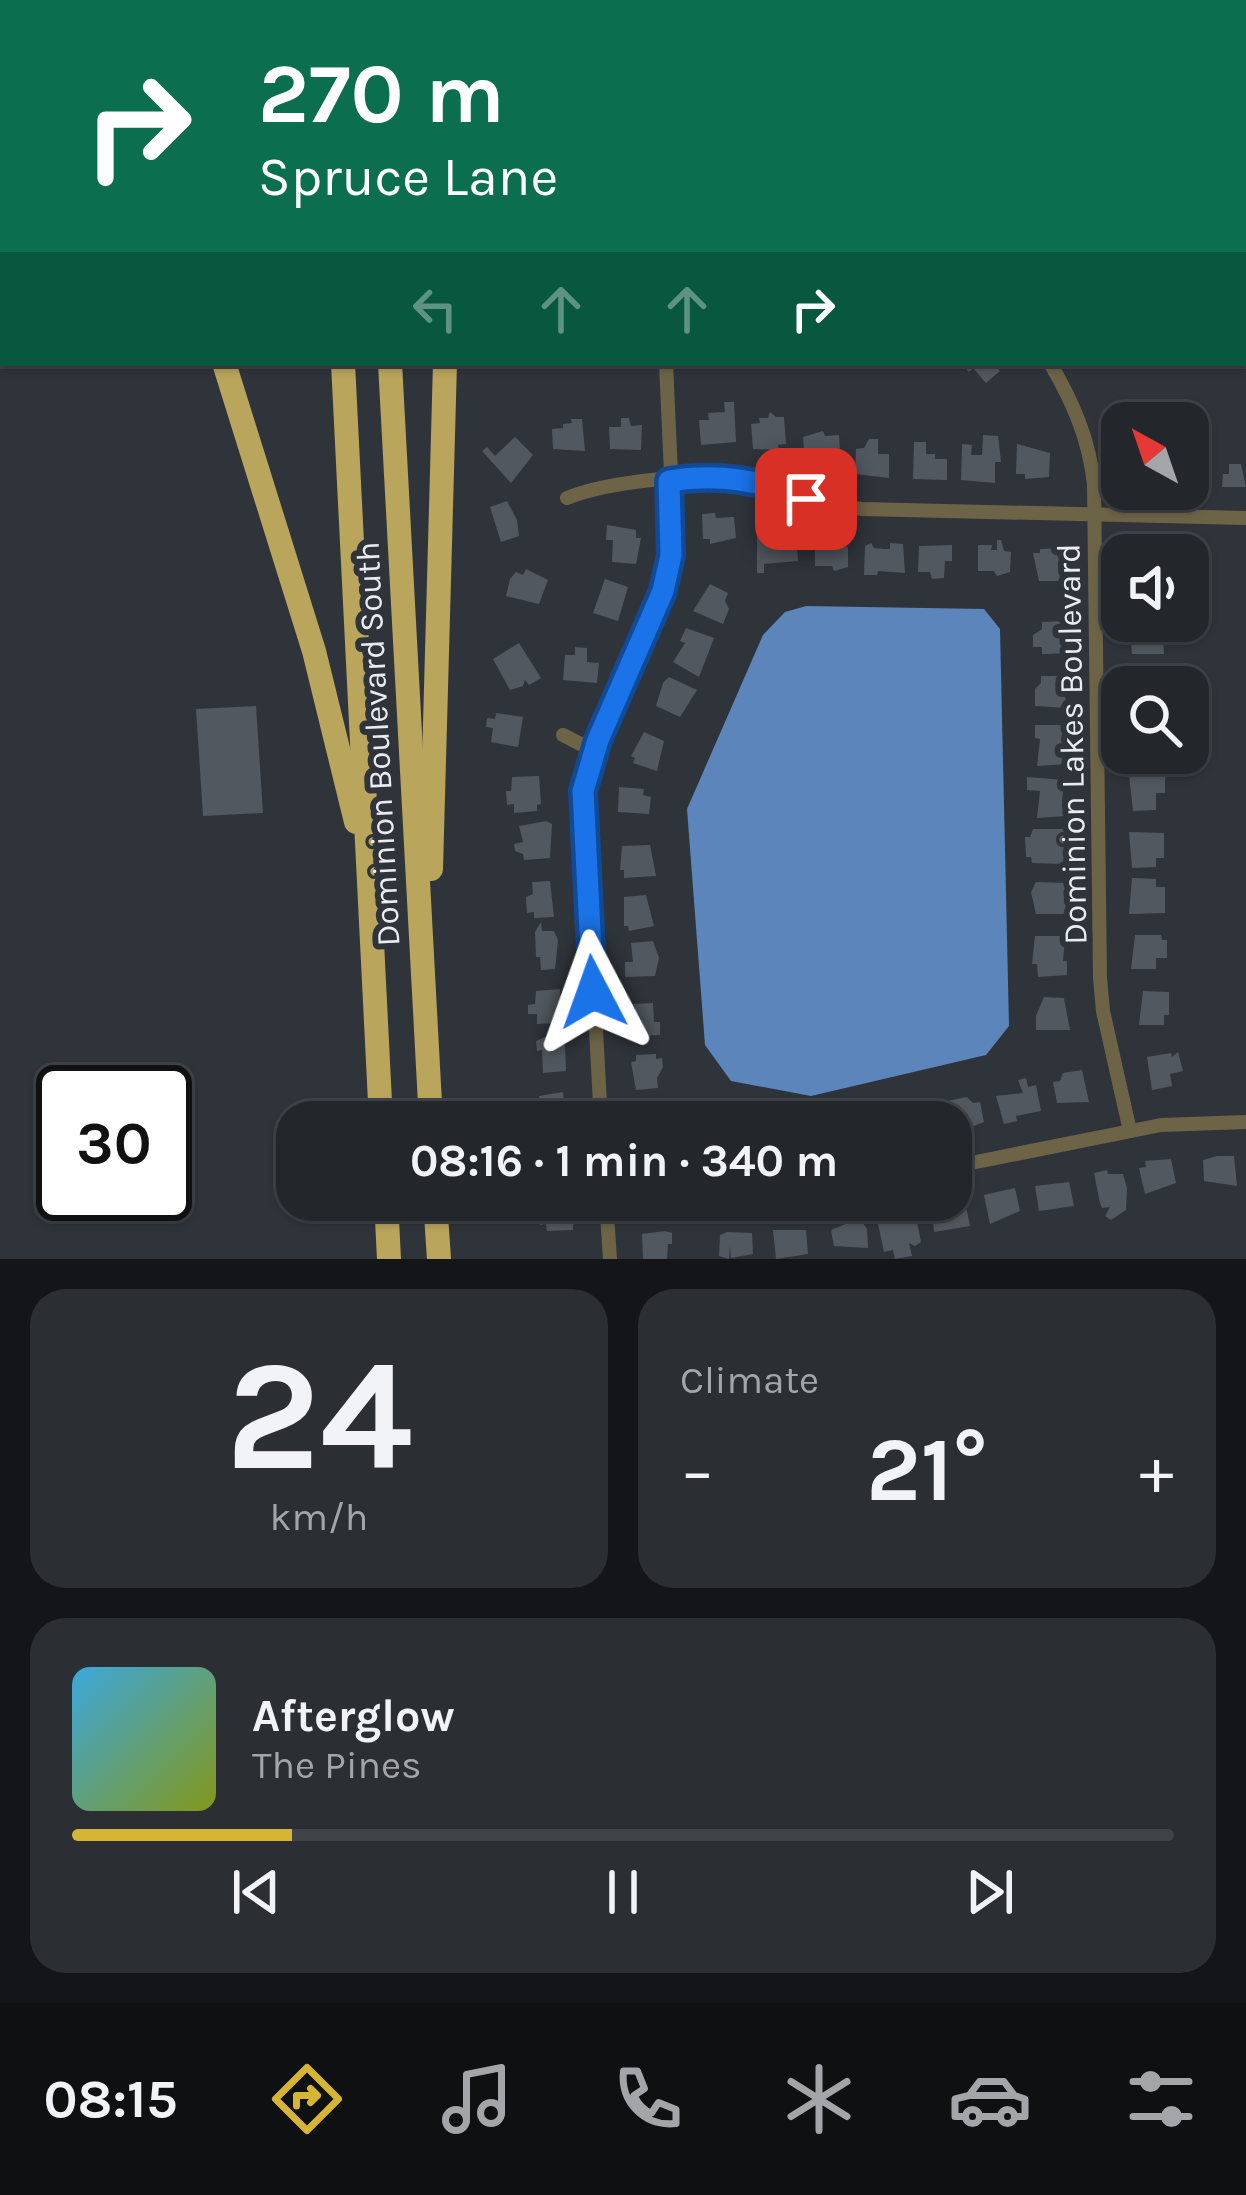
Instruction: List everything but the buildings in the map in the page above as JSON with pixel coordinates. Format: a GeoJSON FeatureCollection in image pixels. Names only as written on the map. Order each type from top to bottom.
{"type":"FeatureCollection","features":[{"type":"Feature","properties":{"kind":"highway"},"geometry":{"type":"LineString","coordinates":[[225,366],[314,651],[368,875]]}},
{"type":"Feature","properties":{"kind":"highway","name":"Dominion Boulevard South"},"geometry":{"type":"LineString","coordinates":[[344,366],[380,1101]]}},
{"type":"Feature","properties":{"kind":"highway","name":"Dominion Boulevard South"},"geometry":{"type":"LineString","coordinates":[[390,366],[430,1101]]}},
{"type":"Feature","properties":{"kind":"highway"},"geometry":{"type":"LineString","coordinates":[[427,1052],[445,366]]}},
{"type":"Feature","properties":{"kind":"highway"},"geometry":{"type":"LineString","coordinates":[[387,1221],[389,1259]]}},
{"type":"Feature","properties":{"kind":"highway"},"geometry":{"type":"LineString","coordinates":[[436,1221],[439,1259]]}},
{"type":"Feature","properties":{"kind":"street"},"geometry":{"type":"LineString","coordinates":[[600,1101],[583,791],[594,751],[663,591],[671,555],[666,366]]}},
{"type":"Feature","properties":{"kind":"street","name":"Dominion Lakes Boulevard"},"geometry":{"type":"LineString","coordinates":[[1052,366],[1090,453],[1096,512],[1100,978],[1130,1131]]}},
{"type":"Feature","properties":{"kind":"street"},"geometry":{"type":"LineString","coordinates":[[567,498],[614,484],[697,476],[753,480],[806,499],[862,508],[1246,518]]}},
{"type":"Feature","properties":{"kind":"street"},"geometry":{"type":"LineString","coordinates":[[563,735],[594,751]]}},
{"type":"Feature","properties":{"kind":"street"},"geometry":{"type":"LineString","coordinates":[[972,1163],[1161,1125],[1246,1122]]}},
{"type":"Feature","properties":{"kind":"street"},"geometry":{"type":"LineString","coordinates":[[607,1221],[610,1259]]}},
{"type":"Feature","properties":{"kind":"water"},"geometry":{"type":"Polygon","coordinates":[[[806,606],[984,609],[1000,629],[1009,1026],[986,1055],[811,1096],[731,1081],[705,1045],[687,809],[763,635],[785,612],[806,606]]]}},
{"type":"Feature","properties":{"kind":"route"},"geometry":{"type":"LineString","coordinates":[[593,992],[583,791],[598,740],[663,591],[671,555],[669,481],[725,476],[753,480],[806,499]]}}]}
